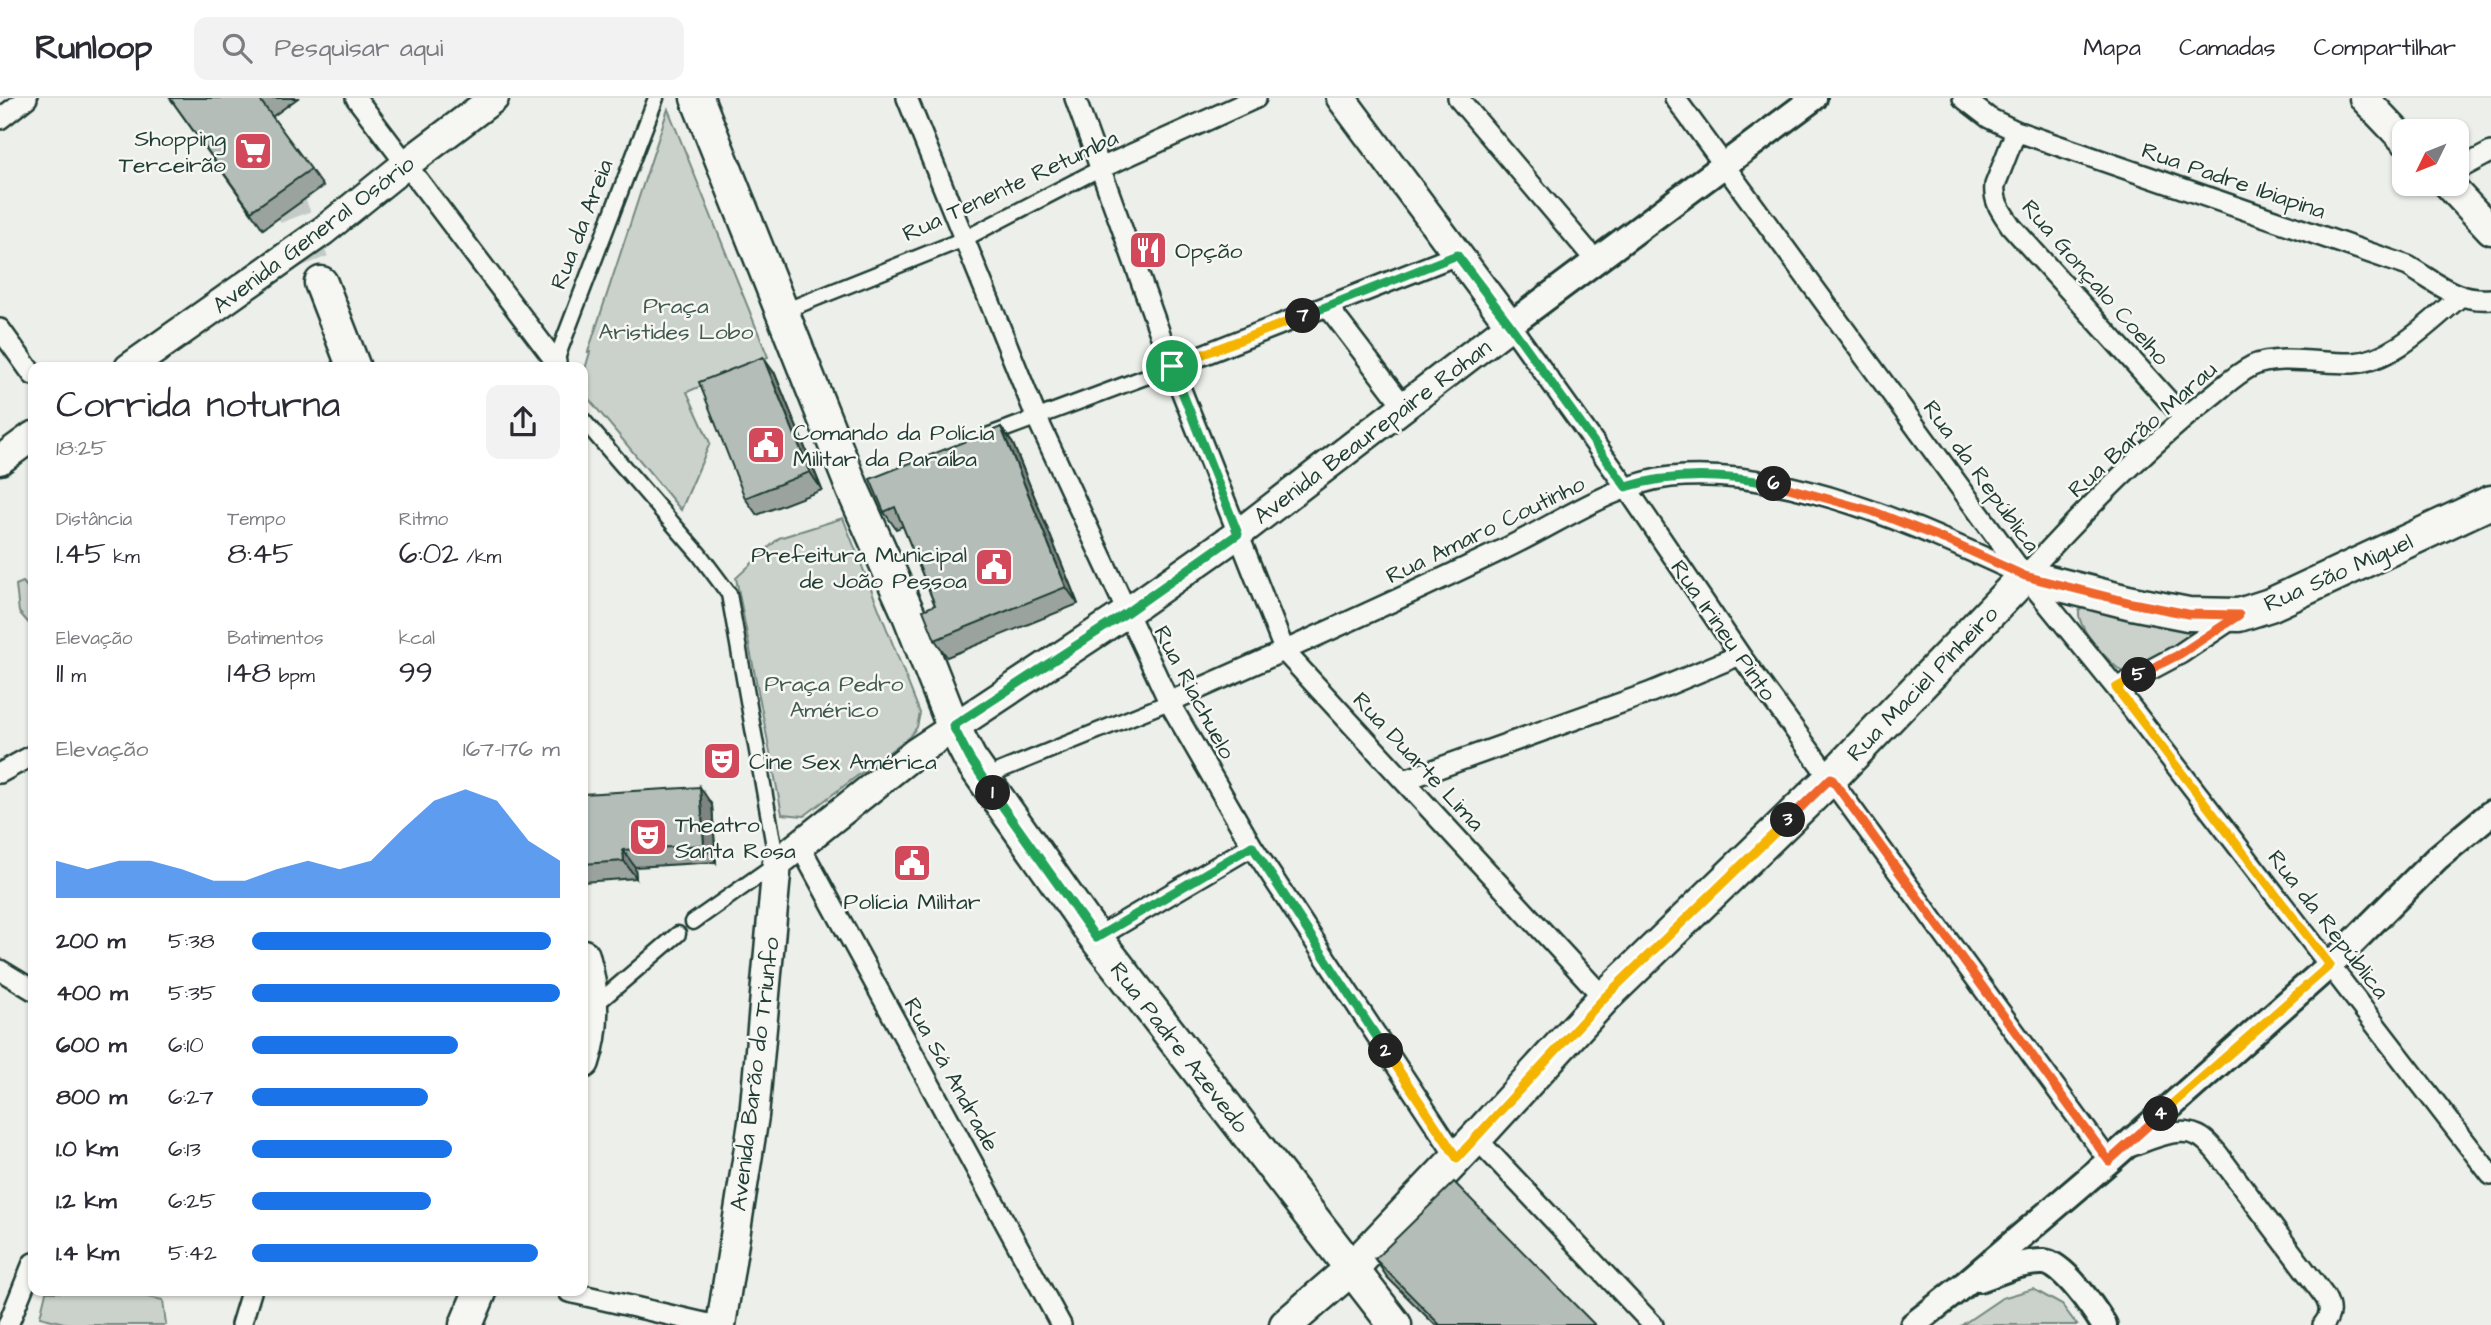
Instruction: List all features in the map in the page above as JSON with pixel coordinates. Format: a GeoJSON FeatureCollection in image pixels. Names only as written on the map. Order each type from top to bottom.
{"type":"FeatureCollection","features":[{"type":"Feature","properties":{"kind":"main road","name":"Avenida General Osório"},"geometry":{"type":"LineString","coordinates":[[138,362],[323,231],[494,98]]}},
{"type":"Feature","properties":{"kind":"main road"},"geometry":{"type":"LineString","coordinates":[[697,98],[859,488],[953,726],[777,863]]}},
{"type":"Feature","properties":{"kind":"main road","name":"Rua Irineu Pinto"},"geometry":{"type":"LineString","coordinates":[[1341,98],[1510,325]]}},
{"type":"Feature","properties":{"kind":"main road"},"geometry":{"type":"LineString","coordinates":[[2364,98],[2392,127]]}},
{"type":"Feature","properties":{"kind":"main road"},"geometry":{"type":"LineString","coordinates":[[2459,196],[2491,230]]}},
{"type":"Feature","properties":{"kind":"main road"},"geometry":{"type":"LineString","coordinates":[[321,283],[352,362]]}},
{"type":"Feature","properties":{"kind":"main road","name":"Avenida Beaurepaire Rohan"},"geometry":{"type":"LineString","coordinates":[[953,726],[1126,613],[1238,534],[1510,325]]}},
{"type":"Feature","properties":{"kind":"main road"},"geometry":{"type":"LineString","coordinates":[[0,460],[28,440]]}},
{"type":"Feature","properties":{"kind":"main road","name":"Rua São Miguel"},"geometry":{"type":"LineString","coordinates":[[2239,615],[2270,605],[2491,502]]}},
{"type":"Feature","properties":{"kind":"main road"},"geometry":{"type":"LineString","coordinates":[[2025,576],[2188,614],[2239,615]]}},
{"type":"Feature","properties":{"kind":"main road","name":"Rua Maciel Pinheiro"},"geometry":{"type":"LineString","coordinates":[[1286,1325],[1352,1268],[1604,998],[1831,778],[2025,576]]}},
{"type":"Feature","properties":{"kind":"main road","name":"Rua Padre Azevedo"},"geometry":{"type":"LineString","coordinates":[[953,726],[982,778],[1096,938],[1395,1325]]}},
{"type":"Feature","properties":{"kind":"main road","name":"Avenida Barão do Triunfo"},"geometry":{"type":"LineString","coordinates":[[720,1325],[754,1116],[777,863]]}},
{"type":"Feature","properties":{"kind":"main road"},"geometry":{"type":"LineString","coordinates":[[466,1325],[478,1296]]}},
{"type":"Feature","properties":{"kind":"street"},"geometry":{"type":"LineString","coordinates":[[0,119],[26,98]]}},
{"type":"Feature","properties":{"kind":"street"},"geometry":{"type":"LineString","coordinates":[[356,98],[553,362]]}},
{"type":"Feature","properties":{"kind":"street","name":"Rua da Areia"},"geometry":{"type":"LineString","coordinates":[[557,362],[656,98]]}},
{"type":"Feature","properties":{"kind":"street","name":"Rua Riachuelo"},"geometry":{"type":"LineString","coordinates":[[907,98],[1036,416],[1126,613],[1168,702],[1252,846],[1466,1148],[1653,1325]]}},
{"type":"Feature","properties":{"kind":"street","name":"Rua Duarte Lima"},"geometry":{"type":"LineString","coordinates":[[1074,98],[1172,366],[1285,652],[1604,998]]}},
{"type":"Feature","properties":{"kind":"street","name":"Rua Tenente Retumba"},"geometry":{"type":"LineString","coordinates":[[784,311],[964,239],[1101,169],[1256,98]]}},
{"type":"Feature","properties":{"kind":"street"},"geometry":{"type":"LineString","coordinates":[[1458,98],[1596,261]]}},
{"type":"Feature","properties":{"kind":"street","name":"Rua da República"},"geometry":{"type":"LineString","coordinates":[[1675,98],[1726,164],[2025,576],[2116,688],[2491,1175]]}},
{"type":"Feature","properties":{"kind":"street","name":"Rua Padre Ibiapina"},"geometry":{"type":"LineString","coordinates":[[1963,98],[1989,118],[2016,131],[2408,266],[2460,298],[2491,299]]}},
{"type":"Feature","properties":{"kind":"street","name":"Avenida Beaurepaire Rohan"},"geometry":{"type":"LineString","coordinates":[[1510,325],[1809,99]]}},
{"type":"Feature","properties":{"kind":"street","name":"Rua Gonçalo Coelho"},"geometry":{"type":"LineString","coordinates":[[2016,131],[1995,185],[1997,206],[2011,226],[2184,418]]}},
{"type":"Feature","properties":{"kind":"street"},"geometry":{"type":"LineString","coordinates":[[2469,164],[2491,152]]}},
{"type":"Feature","properties":{"kind":"street"},"geometry":{"type":"LineString","coordinates":[[975,441],[1457,255]]}},
{"type":"Feature","properties":{"kind":"street","name":"Rua Barão Marau"},"geometry":{"type":"LineString","coordinates":[[2025,576],[2063,533],[2184,418],[2249,367],[2264,362],[2354,363],[2377,358],[2393,351],[2460,298]]}},
{"type":"Feature","properties":{"kind":"street"},"geometry":{"type":"LineString","coordinates":[[1328,307],[1405,408]]}},
{"type":"Feature","properties":{"kind":"street","name":"Rua Irineu Pinto"},"geometry":{"type":"LineString","coordinates":[[1510,325],[1626,487],[1740,655],[2115,1155]]}},
{"type":"Feature","properties":{"kind":"street"},"geometry":{"type":"LineString","coordinates":[[0,329],[28,368]]}},
{"type":"Feature","properties":{"kind":"street"},"geometry":{"type":"LineString","coordinates":[[588,426],[699,554],[729,594],[777,863],[693,922]]}},
{"type":"Feature","properties":{"kind":"street","name":"Rua Amaro Coutinho"},"geometry":{"type":"LineString","coordinates":[[982,778],[1285,652],[1504,550],[1626,487],[1650,480],[1710,477],[1750,480],[1794,488],[1885,516],[2025,576]]}},
{"type":"Feature","properties":{"kind":"street","name":"Rua São Miguel"},"geometry":{"type":"LineString","coordinates":[[2116,688],[2180,654],[2239,615]]}},
{"type":"Feature","properties":{"kind":"street"},"geometry":{"type":"LineString","coordinates":[[1405,780],[1649,692],[1740,655]]}},
{"type":"Feature","properties":{"kind":"street"},"geometry":{"type":"LineString","coordinates":[[0,773],[28,758]]}},
{"type":"Feature","properties":{"kind":"street"},"geometry":{"type":"LineString","coordinates":[[1913,1325],[1965,1284],[2115,1155],[2330,965],[2437,858],[2491,813]]}},
{"type":"Feature","properties":{"kind":"street","name":"Rua Sá Andrade"},"geometry":{"type":"LineString","coordinates":[[800,846],[1062,1325]]}},
{"type":"Feature","properties":{"kind":"street"},"geometry":{"type":"LineString","coordinates":[[1096,938],[1252,846]]}},
{"type":"Feature","properties":{"kind":"street"},"geometry":{"type":"LineString","coordinates":[[588,987],[678,934]]}},
{"type":"Feature","properties":{"kind":"street"},"geometry":{"type":"LineString","coordinates":[[0,970],[28,987]]}},
{"type":"Feature","properties":{"kind":"street"},"geometry":{"type":"LineString","coordinates":[[2115,1155],[2159,1137],[2186,1132],[2199,1135],[2218,1154],[2325,1297],[2330,1310],[2329,1318],[2323,1325]]}},
{"type":"Feature","properties":{"kind":"street"},"geometry":{"type":"LineString","coordinates":[[1965,1284],[2024,1264],[2047,1262],[2064,1274],[2104,1325]]}},
{"type":"Feature","properties":{"kind":"street"},"geometry":{"type":"LineString","coordinates":[[8,1325],[28,1275]]}},
{"type":"Feature","properties":{"kind":"street"},"geometry":{"type":"LineString","coordinates":[[241,1325],[250,1296]]}},
{"type":"Feature","properties":{"kind":"street"},"geometry":{"type":"LineString","coordinates":[[586,1296],[713,1325]]}},
{"type":"Feature","properties":{"kind":"green space","name":"Praça Aristides Lobo"},"geometry":{"type":"Polygon","coordinates":[[[668,109],[768,357],[687,392],[710,443],[681,510],[588,398],[588,352],[668,109]]]}},
{"type":"Feature","properties":{"kind":"green space","name":"Praça Pedro Américo"},"geometry":{"type":"Polygon","coordinates":[[[843,518],[920,713],[917,727],[909,737],[804,816],[782,814],[736,578],[779,538],[843,518]]]}},
{"type":"Feature","properties":{"kind":"green space"},"geometry":{"type":"Polygon","coordinates":[[[23,582],[28,588],[28,622],[19,612],[16,585],[23,582]]]}},
{"type":"Feature","properties":{"kind":"green space"},"geometry":{"type":"Polygon","coordinates":[[[2085,606],[2185,626],[2195,633],[2190,641],[2126,675],[2104,655],[2083,627],[2079,611],[2085,606]]]}},
{"type":"Feature","properties":{"kind":"green space"},"geometry":{"type":"Polygon","coordinates":[[[2033,1289],[2062,1305],[2077,1325],[1962,1325],[2002,1298],[2033,1289]]]}},
{"type":"Feature","properties":{"kind":"green space"},"geometry":{"type":"Polygon","coordinates":[[[45,1296],[144,1296],[163,1300],[166,1325],[72,1325],[40,1317],[45,1296]]]}},
{"type":"Feature","properties":{"kind":"building","name":"Shopping Terceirão"},"geometry":{"type":"Polygon","coordinates":[[[170,98],[262,98],[260,100],[311,169],[251,211],[170,98]]]}},
{"type":"Feature","properties":{"kind":"building","name":"Comando da Polícia Militar da Paraíba"},"geometry":{"type":"Polygon","coordinates":[[[763,357],[810,472],[745,498],[699,382],[763,357]]]}},
{"type":"Feature","properties":{"kind":"building","name":"Prefeitura Municipal de João Pessoa"},"geometry":{"type":"Polygon","coordinates":[[[1001,427],[1066,587],[935,640],[923,610],[935,605],[895,507],[884,512],[870,479],[1001,427]]]}},
{"type":"Feature","properties":{"kind":"building","name":"Theatro Santa Rosa"},"geometry":{"type":"Polygon","coordinates":[[[700,787],[704,845],[623,850],[624,861],[588,864],[588,794],[700,787]]]}},
{"type":"Feature","properties":{"kind":"building"},"geometry":{"type":"Polygon","coordinates":[[[1454,1182],[1595,1325],[1440,1325],[1375,1259],[1454,1182]]]}},
{"type":"Feature","properties":{"kind":"tunnel"},"geometry":{"type":"LineString","coordinates":[[249,98],[321,283]]}},
{"type":"Feature","properties":{"kind":"place","name":"Shopping Terceirão"},"geometry":{"type":"Point","coordinates":[253,151]}},
{"type":"Feature","properties":{"kind":"place","name":"Opção"},"geometry":{"type":"Point","coordinates":[1148,250]}},
{"type":"Feature","properties":{"kind":"place","name":"Comando da Polícia Militar da Paraíba"},"geometry":{"type":"Point","coordinates":[766,445]}},
{"type":"Feature","properties":{"kind":"place","name":"Prefeitura Municipal de João Pessoa"},"geometry":{"type":"Point","coordinates":[994,567]}},
{"type":"Feature","properties":{"kind":"place","name":"Cine Sex América"},"geometry":{"type":"Point","coordinates":[722,761]}},
{"type":"Feature","properties":{"kind":"place","name":"Theatro Santa Rosa"},"geometry":{"type":"Point","coordinates":[648,837]}},
{"type":"Feature","properties":{"kind":"place","name":"Polícia Militar"},"geometry":{"type":"Point","coordinates":[912,863]}},
{"type":"Feature","properties":{"kind":"route"},"geometry":{"type":"LineString","coordinates":[[1457,255],[1626,487],[1674,477],[1710,477],[1750,480],[1794,488],[1872,511],[1946,540],[2025,576],[2188,614],[2239,615],[2180,654],[2116,688],[2330,965],[2109,1161],[1831,778],[1604,998],[1457,1158],[1252,846],[1096,938],[982,778],[953,726],[1126,613],[1238,534],[1172,366],[1457,255]]}}]}
